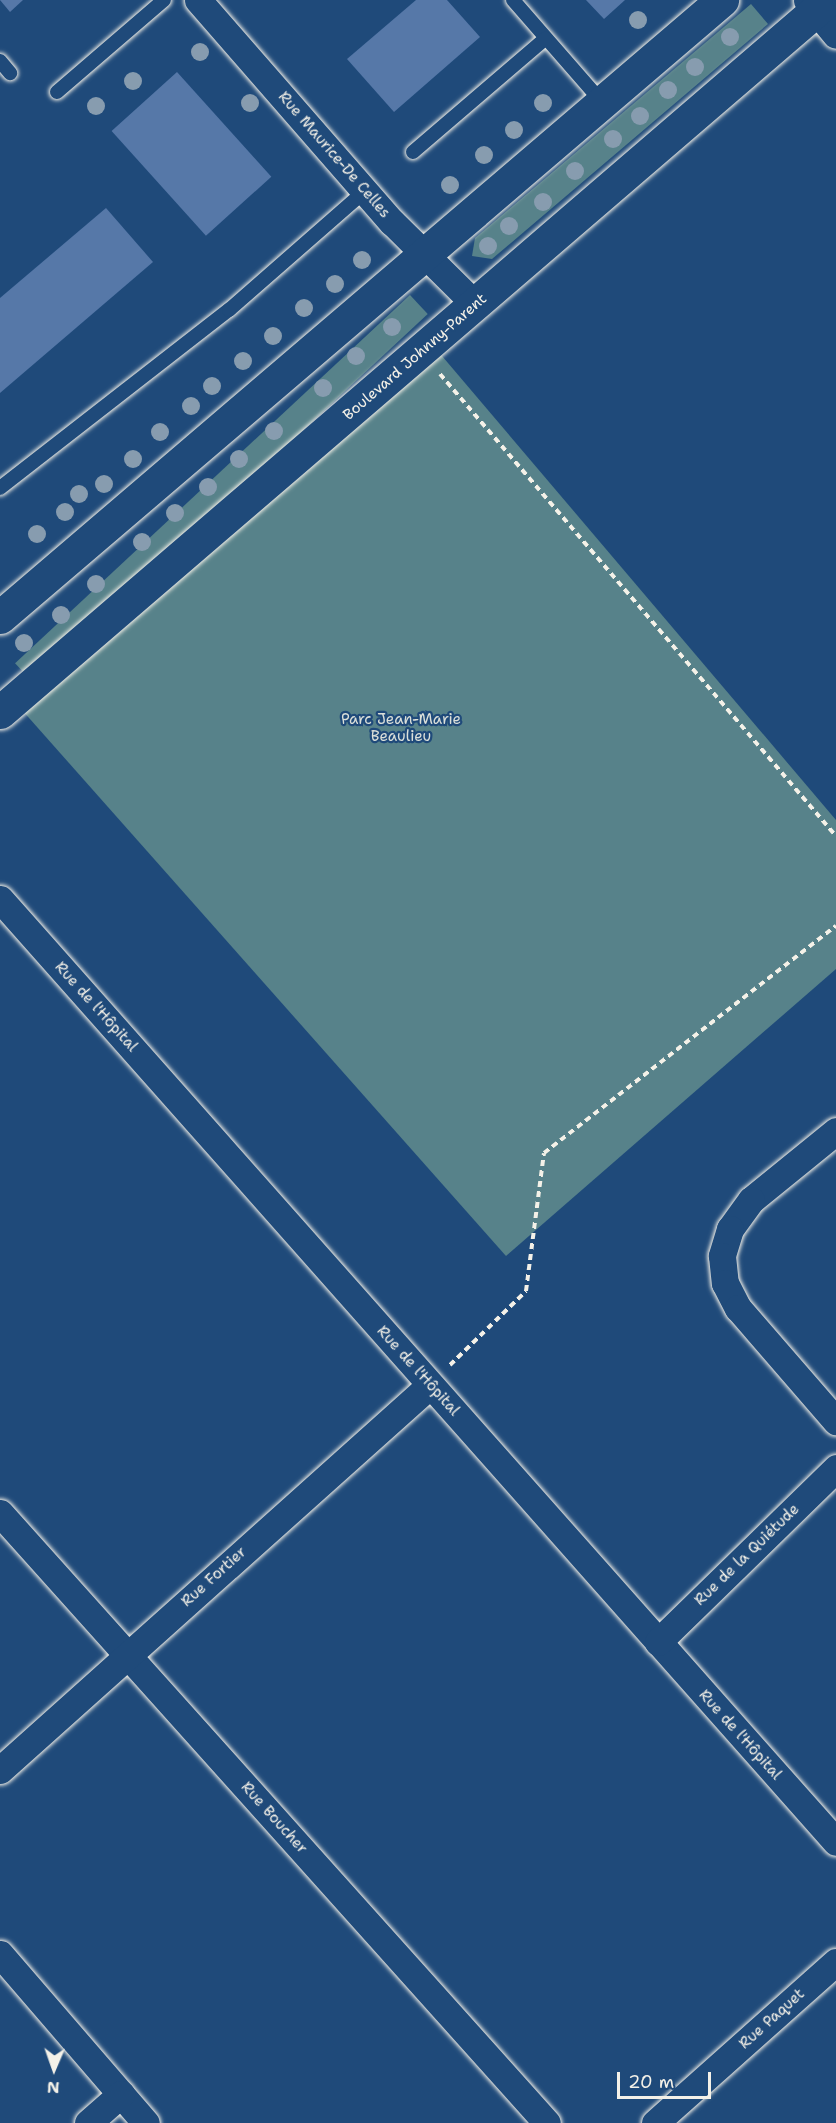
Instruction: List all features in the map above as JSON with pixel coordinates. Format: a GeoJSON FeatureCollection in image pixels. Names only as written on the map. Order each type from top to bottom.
{"type":"FeatureCollection","features":[{"type":"Feature","properties":{"kind":"street","name":"Rue Maurice-De Celles"},"geometry":{"type":"LineString","coordinates":[[198,0],[366,190],[475,304]]}},
{"type":"Feature","properties":{"kind":"street"},"geometry":{"type":"LineString","coordinates":[[3,609],[722,0]]}},
{"type":"Feature","properties":{"kind":"street","name":"Boulevard Johnny-Parent"},"geometry":{"type":"LineString","coordinates":[[0,712],[475,304],[822,11]]}},
{"type":"Feature","properties":{"kind":"street","name":"Rue de l'Hôpital"},"geometry":{"type":"LineString","coordinates":[[0,899],[836,1842]]}},
{"type":"Feature","properties":{"kind":"street"},"geometry":{"type":"LineString","coordinates":[[836,1131],[751,1200],[730,1229],[722,1256],[725,1283],[738,1308],[836,1420]]}},
{"type":"Feature","properties":{"kind":"street","name":"Rue Fortier"},"geometry":{"type":"LineString","coordinates":[[0,1770],[430,1385]]}},
{"type":"Feature","properties":{"kind":"street","name":"Rue de la Quiétude"},"geometry":{"type":"LineString","coordinates":[[658,1642],[836,1468]]}},
{"type":"Feature","properties":{"kind":"street","name":"Rue Boucher"},"geometry":{"type":"LineString","coordinates":[[0,1513],[548,2123]]}},
{"type":"Feature","properties":{"kind":"street"},"geometry":{"type":"LineString","coordinates":[[0,1954],[146,2123]]}},
{"type":"Feature","properties":{"kind":"street","name":"Rue Paquet"},"geometry":{"type":"LineString","coordinates":[[655,2123],[836,1962]]}},
{"type":"Feature","properties":{"kind":"street"},"geometry":{"type":"LineString","coordinates":[[88,2123],[120,2094]]}},
{"type":"Feature","properties":{"kind":"lane"},"geometry":{"type":"LineString","coordinates":[[57,92],[164,0]]}},
{"type":"Feature","properties":{"kind":"lane"},"geometry":{"type":"LineString","coordinates":[[513,0],[601,101]]}},
{"type":"Feature","properties":{"kind":"lane"},"geometry":{"type":"LineString","coordinates":[[413,152],[545,39]]}},
{"type":"Feature","properties":{"kind":"lane"},"geometry":{"type":"LineString","coordinates":[[0,61],[10,73]]}},
{"type":"Feature","properties":{"kind":"lane"},"geometry":{"type":"LineString","coordinates":[[0,488],[230,310],[366,190]]}},
{"type":"Feature","properties":{"kind":"path"},"geometry":{"type":"LineString","coordinates":[[421,352],[836,836]]}},
{"type":"Feature","properties":{"kind":"path"},"geometry":{"type":"LineString","coordinates":[[430,1385],[526,1291],[544,1153],[836,926]]}},
{"type":"Feature","properties":{"kind":"green space"},"geometry":{"type":"Polygon","coordinates":[[[751,4],[768,24],[492,259],[472,256],[475,238],[751,4]]]}},
{"type":"Feature","properties":{"kind":"green space"},"geometry":{"type":"Polygon","coordinates":[[[410,295],[428,314],[33,682],[15,663],[410,295]]]}},
{"type":"Feature","properties":{"kind":"green space","name":"Parc Jean-Marie Beaulieu"},"geometry":{"type":"Polygon","coordinates":[[[431,343],[836,820],[836,969],[506,1256],[14,701],[431,343]]]}},
{"type":"Feature","properties":{"kind":"building"},"geometry":{"type":"Polygon","coordinates":[[[0,0],[23,0],[10,12],[0,0]]]}},
{"type":"Feature","properties":{"kind":"building"},"geometry":{"type":"Polygon","coordinates":[[[416,0],[447,0],[480,37],[394,112],[347,59],[416,0]]]}},
{"type":"Feature","properties":{"kind":"building"},"geometry":{"type":"Polygon","coordinates":[[[586,0],[625,0],[604,19],[586,0]]]}},
{"type":"Feature","properties":{"kind":"building"},"geometry":{"type":"Polygon","coordinates":[[[177,72],[271,177],[206,236],[112,131],[177,72]]]}},
{"type":"Feature","properties":{"kind":"building"},"geometry":{"type":"Polygon","coordinates":[[[106,208],[153,262],[0,393],[0,298],[106,208]]]}}]}
